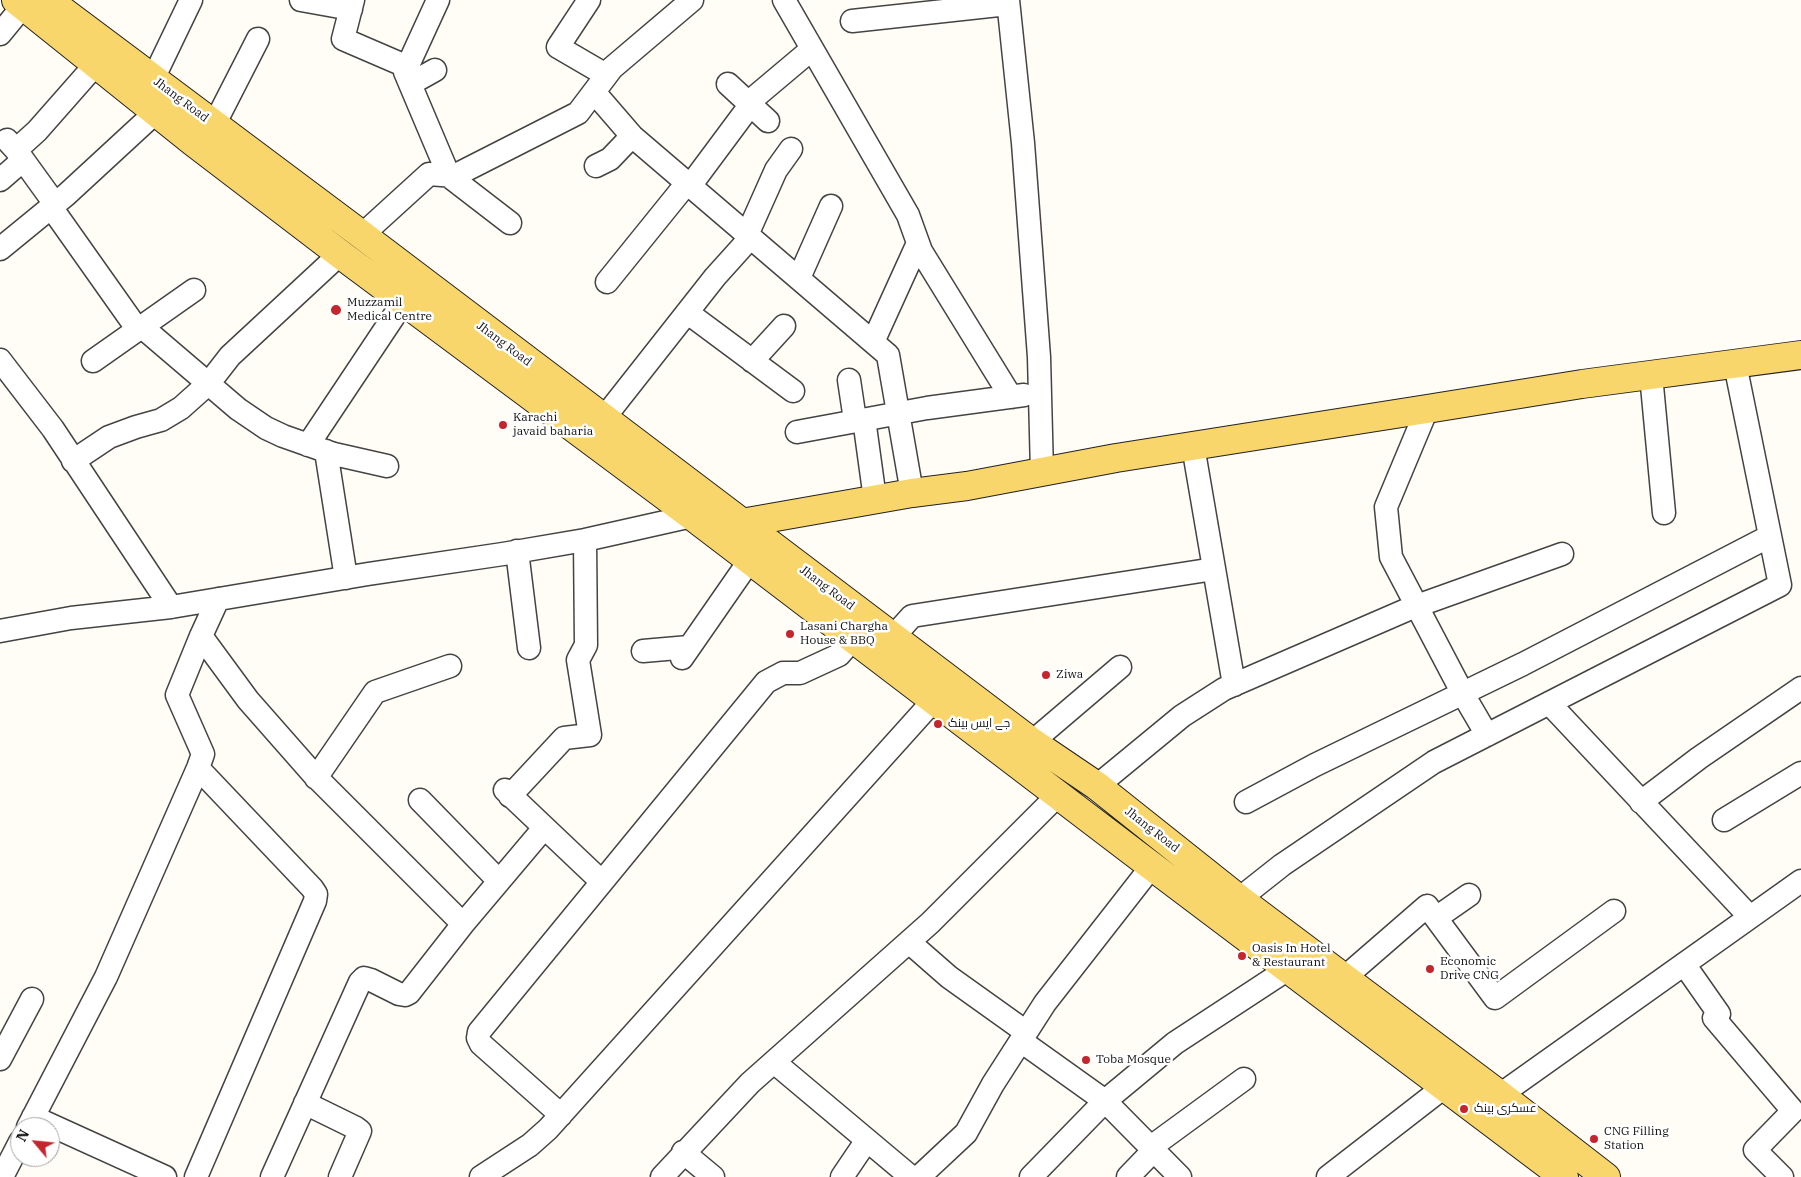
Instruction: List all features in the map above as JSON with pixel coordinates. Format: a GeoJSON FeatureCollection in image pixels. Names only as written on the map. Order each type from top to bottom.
{"type":"FeatureCollection","features":[{"type":"Feature","properties":{"kind":"main road","name":"Jhang Road"},"geometry":{"type":"LineString","coordinates":[[29,2],[153,79],[1032,742],[1097,786],[1239,899],[1606,1177]]}},
{"type":"Feature","properties":{"kind":"main road","name":"Jhang Road"},"geometry":{"type":"LineString","coordinates":[[29,2],[96,64],[340,254],[701,522],[1058,795],[1564,1177]]}},
{"type":"Feature","properties":{"kind":"main road"},"geometry":{"type":"LineString","coordinates":[[701,522],[741,523],[1193,446],[1651,375],[1801,355]]}},
{"type":"Feature","properties":{"kind":"street"},"geometry":{"type":"LineString","coordinates":[[153,79],[191,0]]}},
{"type":"Feature","properties":{"kind":"street"},"geometry":{"type":"LineString","coordinates":[[301,0],[352,5],[343,39],[409,76],[449,176],[510,223]]}},
{"type":"Feature","properties":{"kind":"street"},"geometry":{"type":"LineString","coordinates":[[409,76],[438,0]]}},
{"type":"Feature","properties":{"kind":"street"},"geometry":{"type":"LineString","coordinates":[[589,0],[558,47],[600,83],[632,136],[888,356],[912,493]]}},
{"type":"Feature","properties":{"kind":"street"},"geometry":{"type":"LineString","coordinates":[[362,235],[429,174],[454,176],[578,113],[612,68],[692,0]]}},
{"type":"Feature","properties":{"kind":"street"},"geometry":{"type":"LineString","coordinates":[[784,0],[908,215],[921,251],[1011,397]]}},
{"type":"Feature","properties":{"kind":"street"},"geometry":{"type":"LineString","coordinates":[[0,34],[29,2]]}},
{"type":"Feature","properties":{"kind":"street"},"geometry":{"type":"LineString","coordinates":[[852,21],[1008,2],[1023,143],[1039,357],[1042,472]]}},
{"type":"Feature","properties":{"kind":"street"},"geometry":{"type":"LineString","coordinates":[[214,125],[258,39]]}},
{"type":"Feature","properties":{"kind":"street"},"geometry":{"type":"LineString","coordinates":[[607,282],[688,185],[750,103],[812,49]]}},
{"type":"Feature","properties":{"kind":"street"},"geometry":{"type":"LineString","coordinates":[[0,180],[15,150],[37,131],[96,64]]}},
{"type":"Feature","properties":{"kind":"street"},"geometry":{"type":"LineString","coordinates":[[409,76],[435,70]]}},
{"type":"Feature","properties":{"kind":"street"},"geometry":{"type":"LineString","coordinates":[[728,84],[768,121]]}},
{"type":"Feature","properties":{"kind":"street"},"geometry":{"type":"LineString","coordinates":[[0,249],[53,205],[156,112]]}},
{"type":"Feature","properties":{"kind":"street"},"geometry":{"type":"LineString","coordinates":[[596,166],[610,158],[632,136]]}},
{"type":"Feature","properties":{"kind":"street"},"geometry":{"type":"LineString","coordinates":[[604,418],[749,236],[776,170],[791,149]]}},
{"type":"Feature","properties":{"kind":"street"},"geometry":{"type":"LineString","coordinates":[[15,150],[140,328],[209,383],[238,409],[266,428],[317,448],[387,466]]}},
{"type":"Feature","properties":{"kind":"street"},"geometry":{"type":"LineString","coordinates":[[799,278],[831,206]]}},
{"type":"Feature","properties":{"kind":"street"},"geometry":{"type":"LineString","coordinates":[[873,342],[918,243]]}},
{"type":"Feature","properties":{"kind":"street"},"geometry":{"type":"LineString","coordinates":[[73,461],[109,437],[161,420],[181,408],[209,383],[230,356],[340,254]]}},
{"type":"Feature","properties":{"kind":"street"},"geometry":{"type":"LineString","coordinates":[[93,361],[194,290]]}},
{"type":"Feature","properties":{"kind":"street"},"geometry":{"type":"LineString","coordinates":[[346,578],[317,448],[404,302]]}},
{"type":"Feature","properties":{"kind":"street"},"geometry":{"type":"LineString","coordinates":[[688,313],[793,391]]}},
{"type":"Feature","properties":{"kind":"street"},"geometry":{"type":"LineString","coordinates":[[752,361],[784,326]]}},
{"type":"Feature","properties":{"kind":"street"},"geometry":{"type":"LineString","coordinates":[[0,360],[53,430],[171,607]]}},
{"type":"Feature","properties":{"kind":"street"},"geometry":{"type":"LineString","coordinates":[[1239,899],[1282,866],[1434,762],[1780,585],[1734,364]]}},
{"type":"Feature","properties":{"kind":"street"},"geometry":{"type":"LineString","coordinates":[[1651,375],[1664,513]]}},
{"type":"Feature","properties":{"kind":"street"},"geometry":{"type":"LineString","coordinates":[[849,380],[860,420],[875,499]]}},
{"type":"Feature","properties":{"kind":"street"},"geometry":{"type":"LineString","coordinates":[[797,432],[898,412],[1040,393]]}},
{"type":"Feature","properties":{"kind":"street"},"geometry":{"type":"LineString","coordinates":[[1428,409],[1386,507],[1390,557],[1487,735]]}},
{"type":"Feature","properties":{"kind":"street"},"geometry":{"type":"LineString","coordinates":[[1193,446],[1234,685]]}},
{"type":"Feature","properties":{"kind":"street"},"geometry":{"type":"LineString","coordinates":[[0,631],[71,618],[171,607],[701,522]]}},
{"type":"Feature","properties":{"kind":"street"},"geometry":{"type":"LineString","coordinates":[[1246,802],[1315,765],[1523,664],[1770,536]]}},
{"type":"Feature","properties":{"kind":"street"},"geometry":{"type":"LineString","coordinates":[[585,540],[586,644],[578,660],[590,735],[564,738],[507,793],[602,882]]}},
{"type":"Feature","properties":{"kind":"street"},"geometry":{"type":"LineString","coordinates":[[516,551],[529,648]]}},
{"type":"Feature","properties":{"kind":"street"},"geometry":{"type":"LineString","coordinates":[[1097,786],[1182,716],[1224,689],[1417,606],[1562,554]]}},
{"type":"Feature","properties":{"kind":"street"},"geometry":{"type":"LineString","coordinates":[[642,651],[686,652],[750,560]]}},
{"type":"Feature","properties":{"kind":"street"},"geometry":{"type":"LineString","coordinates":[[893,637],[912,616],[1214,569]]}},
{"type":"Feature","properties":{"kind":"street"},"geometry":{"type":"LineString","coordinates":[[33,1117],[106,977],[198,768],[203,754],[177,695],[218,599]]}},
{"type":"Feature","properties":{"kind":"street"},"geometry":{"type":"LineString","coordinates":[[201,636],[248,700],[316,778],[463,924]]}},
{"type":"Feature","properties":{"kind":"street"},"geometry":{"type":"LineString","coordinates":[[561,1115],[481,1044],[478,1038],[479,1032],[766,682],[783,673],[800,672],[839,655],[853,639]]}},
{"type":"Feature","properties":{"kind":"street"},"geometry":{"type":"LineString","coordinates":[[316,778],[375,692],[450,666]]}},
{"type":"Feature","properties":{"kind":"street"},"geometry":{"type":"LineString","coordinates":[[1032,742],[1120,667]]}},
{"type":"Feature","properties":{"kind":"street"},"geometry":{"type":"LineString","coordinates":[[1641,802],[1699,758],[1801,688]]}},
{"type":"Feature","properties":{"kind":"street"},"geometry":{"type":"LineString","coordinates":[[481,1177],[530,1145],[548,1129],[934,700]]}},
{"type":"Feature","properties":{"kind":"street"},"geometry":{"type":"LineString","coordinates":[[1549,703],[1750,917]]}},
{"type":"Feature","properties":{"kind":"street"},"geometry":{"type":"LineString","coordinates":[[196,1177],[315,901],[316,894],[198,768]]}},
{"type":"Feature","properties":{"kind":"street"},"geometry":{"type":"LineString","coordinates":[[1724,820],[1801,773]]}},
{"type":"Feature","properties":{"kind":"street"},"geometry":{"type":"LineString","coordinates":[[662,1177],[683,1152],[750,1083],[937,916],[1058,795]]}},
{"type":"Feature","properties":{"kind":"street"},"geometry":{"type":"LineString","coordinates":[[420,800],[499,881]]}},
{"type":"Feature","properties":{"kind":"street"},"geometry":{"type":"LineString","coordinates":[[272,1177],[360,982],[364,978],[405,995],[409,993],[463,924],[544,828]]}},
{"type":"Feature","properties":{"kind":"street"},"geometry":{"type":"LineString","coordinates":[[919,1177],[966,1133],[993,1084],[1045,1003],[1152,866]]}},
{"type":"Feature","properties":{"kind":"street"},"geometry":{"type":"LineString","coordinates":[[1500,1095],[1801,881]]}},
{"type":"Feature","properties":{"kind":"street"},"geometry":{"type":"LineString","coordinates":[[1436,918],[1469,894]]}},
{"type":"Feature","properties":{"kind":"street"},"geometry":{"type":"LineString","coordinates":[[1344,978],[1427,906],[1495,998],[1614,911]]}},
{"type":"Feature","properties":{"kind":"street"},"geometry":{"type":"LineString","coordinates":[[909,942],[949,977],[1105,1101],[1180,1177]]}},
{"type":"Feature","properties":{"kind":"street"},"geometry":{"type":"LineString","coordinates":[[1684,964],[1719,1014],[1714,1018],[1797,1107],[1755,1150],[1782,1177]]}},
{"type":"Feature","properties":{"kind":"street"},"geometry":{"type":"LineString","coordinates":[[1031,1177],[1105,1101],[1175,1043],[1288,969]]}},
{"type":"Feature","properties":{"kind":"street"},"geometry":{"type":"LineString","coordinates":[[0,1059],[32,999]]}},
{"type":"Feature","properties":{"kind":"street"},"geometry":{"type":"LineString","coordinates":[[774,1062],[910,1177]]}},
{"type":"Feature","properties":{"kind":"street"},"geometry":{"type":"LineString","coordinates":[[1128,1177],[1152,1149],[1244,1078]]}},
{"type":"Feature","properties":{"kind":"street"},"geometry":{"type":"LineString","coordinates":[[1329,1177],[1444,1087]]}},
{"type":"Feature","properties":{"kind":"street"},"geometry":{"type":"LineString","coordinates":[[305,1103],[360,1131],[340,1177]]}},
{"type":"Feature","properties":{"kind":"street"},"geometry":{"type":"LineString","coordinates":[[60,1134],[164,1177]]}},
{"type":"Feature","properties":{"kind":"street"},"geometry":{"type":"LineString","coordinates":[[842,1177],[867,1140]]}},
{"type":"Feature","properties":{"kind":"street"},"geometry":{"type":"LineString","coordinates":[[683,1152],[713,1177]]}},
{"type":"Feature","properties":{"kind":"street"},"geometry":{"type":"LineString","coordinates":[[3,1169],[10,1158]]}},
{"type":"Feature","properties":{"kind":"place","name":"Muzzamil Medical Centre"},"geometry":{"type":"Point","coordinates":[336,310]}},
{"type":"Feature","properties":{"kind":"place","name":"Karachi javaid baharia"},"geometry":{"type":"Point","coordinates":[503,425]}},
{"type":"Feature","properties":{"kind":"place","name":"Lasani Chargha House & BBQ"},"geometry":{"type":"Point","coordinates":[790,634]}},
{"type":"Feature","properties":{"kind":"place","name":"Ziwa"},"geometry":{"type":"Point","coordinates":[1046,675]}},
{"type":"Feature","properties":{"kind":"place","name":"جے ایس بینک"},"geometry":{"type":"Point","coordinates":[938,724]}},
{"type":"Feature","properties":{"kind":"place","name":"Oasis In Hotel & Restaurant"},"geometry":{"type":"Point","coordinates":[1242,956]}},
{"type":"Feature","properties":{"kind":"place","name":"Economic Drive CNG"},"geometry":{"type":"Point","coordinates":[1430,969]}},
{"type":"Feature","properties":{"kind":"place","name":"Toba Mosque"},"geometry":{"type":"Point","coordinates":[1086,1060]}},
{"type":"Feature","properties":{"kind":"place","name":"عسکری بینک"},"geometry":{"type":"Point","coordinates":[1464,1109]}},
{"type":"Feature","properties":{"kind":"place","name":"CNG Filling Station"},"geometry":{"type":"Point","coordinates":[1594,1139]}}]}
